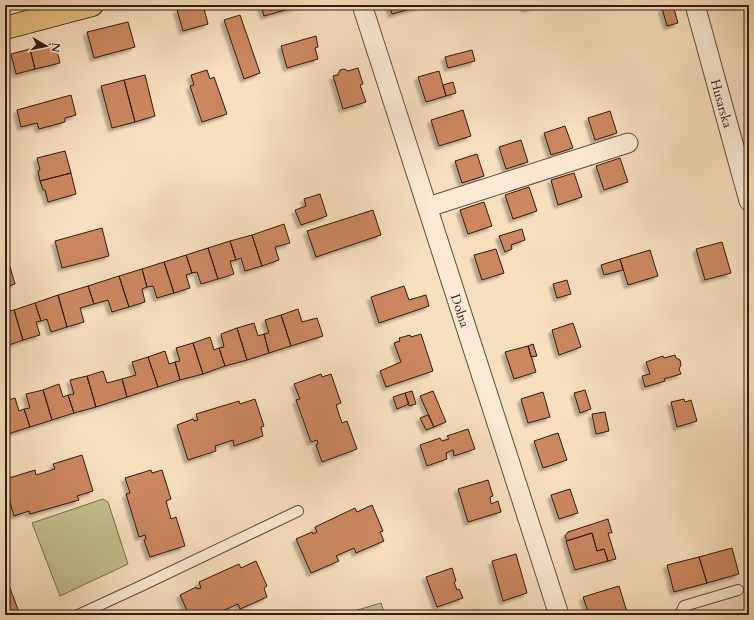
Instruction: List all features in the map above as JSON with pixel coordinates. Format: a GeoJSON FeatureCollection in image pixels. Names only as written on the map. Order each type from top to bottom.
{"type":"FeatureCollection","features":[{"type":"Feature","properties":{"kind":"main road"},"geometry":{"type":"LineString","coordinates":[[5,28],[92,5]]}},
{"type":"Feature","properties":{"kind":"street","name":"Dolna"},"geometry":{"type":"LineString","coordinates":[[362,5],[560,615]]}},
{"type":"Feature","properties":{"kind":"street","name":"Husarska"},"geometry":{"type":"LineString","coordinates":[[695,5],[749,201]]}},
{"type":"Feature","properties":{"kind":"street"},"geometry":{"type":"LineString","coordinates":[[428,207],[628,143]]}},
{"type":"Feature","properties":{"kind":"lane"},"geometry":{"type":"LineString","coordinates":[[78,615],[298,512]]}},
{"type":"Feature","properties":{"kind":"lane"},"geometry":{"type":"LineString","coordinates":[[680,615],[684,606],[738,590]]}},
{"type":"Feature","properties":{"kind":"green space"},"geometry":{"type":"Polygon","coordinates":[[[103,499],[108,502],[128,564],[60,596],[32,523],[103,499]]]}},
{"type":"Feature","properties":{"kind":"green space"},"geometry":{"type":"Polygon","coordinates":[[[381,603],[385,615],[341,615],[381,603]]]}},
{"type":"Feature","properties":{"kind":"building"},"geometry":{"type":"Polygon","coordinates":[[[194,5],[203,5],[208,24],[183,31],[177,10],[194,5]]]}},
{"type":"Feature","properties":{"kind":"building"},"geometry":{"type":"Polygon","coordinates":[[[261,5],[303,5],[264,16],[261,5]]]}},
{"type":"Feature","properties":{"kind":"building"},"geometry":{"type":"Polygon","coordinates":[[[389,5],[425,5],[392,14],[389,5]]]}},
{"type":"Feature","properties":{"kind":"building"},"geometry":{"type":"Polygon","coordinates":[[[524,5],[539,5],[525,9],[524,5]]]}},
{"type":"Feature","properties":{"kind":"building"},"geometry":{"type":"Polygon","coordinates":[[[673,5],[678,23],[667,26],[662,8],[673,5]]]}},
{"type":"Feature","properties":{"kind":"building"},"geometry":{"type":"Polygon","coordinates":[[[240,15],[260,73],[244,79],[224,20],[240,15]]]}},
{"type":"Feature","properties":{"kind":"building"},"geometry":{"type":"Polygon","coordinates":[[[128,22],[135,47],[94,58],[87,32],[128,22]]]}},
{"type":"Feature","properties":{"kind":"building"},"geometry":{"type":"Polygon","coordinates":[[[316,36],[318,47],[315,48],[318,59],[287,68],[281,46],[316,36]]]}},
{"type":"Feature","properties":{"kind":"building"},"geometry":{"type":"Polygon","coordinates":[[[55,43],[60,63],[35,69],[30,49],[55,43]]]}},
{"type":"Feature","properties":{"kind":"building"},"geometry":{"type":"Polygon","coordinates":[[[30,49],[35,69],[16,74],[11,54],[30,49]]]}},
{"type":"Feature","properties":{"kind":"building"},"geometry":{"type":"Polygon","coordinates":[[[472,50],[475,61],[448,68],[445,57],[472,50]]]}},
{"type":"Feature","properties":{"kind":"building"},"geometry":{"type":"Polygon","coordinates":[[[358,68],[363,84],[360,85],[366,102],[343,109],[333,76],[338,75],[340,70],[344,69],[348,71],[358,68]]]}},
{"type":"Feature","properties":{"kind":"building"},"geometry":{"type":"Polygon","coordinates":[[[207,70],[210,79],[214,77],[227,114],[202,122],[190,86],[194,85],[191,75],[207,70]]]}},
{"type":"Feature","properties":{"kind":"building"},"geometry":{"type":"Polygon","coordinates":[[[439,71],[446,96],[426,102],[418,77],[439,71]]]}},
{"type":"Feature","properties":{"kind":"building"},"geometry":{"type":"Polygon","coordinates":[[[145,75],[155,116],[135,122],[124,80],[145,75]]]}},
{"type":"Feature","properties":{"kind":"building"},"geometry":{"type":"Polygon","coordinates":[[[124,80],[135,122],[112,128],[101,86],[124,80]]]}},
{"type":"Feature","properties":{"kind":"building"},"geometry":{"type":"Polygon","coordinates":[[[453,82],[456,93],[446,96],[443,85],[453,82]]]}},
{"type":"Feature","properties":{"kind":"building"},"geometry":{"type":"Polygon","coordinates":[[[71,95],[76,115],[65,118],[65,122],[39,129],[37,123],[21,127],[17,110],[71,95]]]}},
{"type":"Feature","properties":{"kind":"building"},"geometry":{"type":"Polygon","coordinates":[[[463,110],[471,136],[439,146],[431,120],[463,110]]]}},
{"type":"Feature","properties":{"kind":"building"},"geometry":{"type":"Polygon","coordinates":[[[610,111],[617,133],[595,140],[588,118],[610,111]]]}},
{"type":"Feature","properties":{"kind":"building"},"geometry":{"type":"Polygon","coordinates":[[[565,126],[573,148],[551,155],[544,133],[565,126]]]}},
{"type":"Feature","properties":{"kind":"building"},"geometry":{"type":"Polygon","coordinates":[[[521,140],[528,162],[506,169],[499,147],[521,140]]]}},
{"type":"Feature","properties":{"kind":"building"},"geometry":{"type":"Polygon","coordinates":[[[65,151],[71,173],[40,181],[38,171],[40,170],[37,158],[65,151]]]}},
{"type":"Feature","properties":{"kind":"building"},"geometry":{"type":"Polygon","coordinates":[[[477,154],[484,176],[462,183],[455,161],[477,154]]]}},
{"type":"Feature","properties":{"kind":"building"},"geometry":{"type":"Polygon","coordinates":[[[620,158],[628,182],[604,190],[596,166],[620,158]]]}},
{"type":"Feature","properties":{"kind":"building"},"geometry":{"type":"Polygon","coordinates":[[[71,173],[76,194],[48,202],[45,190],[43,190],[40,181],[71,173]]]}},
{"type":"Feature","properties":{"kind":"building"},"geometry":{"type":"Polygon","coordinates":[[[574,173],[582,197],[558,205],[551,180],[574,173]]]}},
{"type":"Feature","properties":{"kind":"building"},"geometry":{"type":"Polygon","coordinates":[[[529,187],[537,211],[513,219],[505,195],[529,187]]]}},
{"type":"Feature","properties":{"kind":"building"},"geometry":{"type":"Polygon","coordinates":[[[320,194],[327,216],[301,225],[295,210],[306,206],[304,199],[320,194]]]}},
{"type":"Feature","properties":{"kind":"building"},"geometry":{"type":"Polygon","coordinates":[[[484,202],[492,226],[468,234],[460,210],[484,202]]]}},
{"type":"Feature","properties":{"kind":"building"},"geometry":{"type":"Polygon","coordinates":[[[373,210],[381,235],[316,257],[307,231],[373,210]]]}},
{"type":"Feature","properties":{"kind":"building"},"geometry":{"type":"Polygon","coordinates":[[[284,224],[290,243],[275,247],[279,260],[262,266],[252,235],[284,224]]]}},
{"type":"Feature","properties":{"kind":"building"},"geometry":{"type":"Polygon","coordinates":[[[102,228],[109,256],[62,268],[55,241],[102,228]]]}},
{"type":"Feature","properties":{"kind":"building"},"geometry":{"type":"Polygon","coordinates":[[[522,229],[525,240],[511,245],[512,249],[505,252],[499,236],[522,229]]]}},
{"type":"Feature","properties":{"kind":"building"},"geometry":{"type":"Polygon","coordinates":[[[252,235],[262,266],[245,271],[241,258],[236,260],[230,241],[252,235]]]}},
{"type":"Feature","properties":{"kind":"building"},"geometry":{"type":"Polygon","coordinates":[[[230,241],[236,260],[230,261],[234,274],[218,279],[208,248],[230,241]]]}},
{"type":"Feature","properties":{"kind":"building"},"geometry":{"type":"Polygon","coordinates":[[[722,242],[731,273],[705,280],[696,249],[722,242]]]}},
{"type":"Feature","properties":{"kind":"building"},"geometry":{"type":"Polygon","coordinates":[[[208,248],[218,279],[201,284],[197,272],[192,273],[186,255],[208,248]]]}},
{"type":"Feature","properties":{"kind":"building"},"geometry":{"type":"Polygon","coordinates":[[[496,249],[504,273],[482,280],[474,255],[496,249]]]}},
{"type":"Feature","properties":{"kind":"building"},"geometry":{"type":"Polygon","coordinates":[[[650,250],[658,276],[628,285],[620,259],[650,250]]]}},
{"type":"Feature","properties":{"kind":"building"},"geometry":{"type":"Polygon","coordinates":[[[6,253],[15,284],[5,287],[5,254],[6,253]]]}},
{"type":"Feature","properties":{"kind":"building"},"geometry":{"type":"Polygon","coordinates":[[[186,255],[192,273],[186,275],[190,288],[174,293],[164,262],[186,255]]]}},
{"type":"Feature","properties":{"kind":"building"},"geometry":{"type":"Polygon","coordinates":[[[620,259],[623,270],[604,275],[601,265],[620,259]]]}},
{"type":"Feature","properties":{"kind":"building"},"geometry":{"type":"Polygon","coordinates":[[[164,262],[174,293],[157,298],[153,286],[147,287],[142,269],[164,262]]]}},
{"type":"Feature","properties":{"kind":"building"},"geometry":{"type":"Polygon","coordinates":[[[142,269],[147,287],[142,289],[145,302],[129,307],[119,276],[142,269]]]}},
{"type":"Feature","properties":{"kind":"building"},"geometry":{"type":"Polygon","coordinates":[[[119,276],[129,307],[112,312],[108,300],[94,304],[88,286],[119,276]]]}},
{"type":"Feature","properties":{"kind":"building"},"geometry":{"type":"Polygon","coordinates":[[[567,280],[571,294],[557,298],[553,284],[567,280]]]}},
{"type":"Feature","properties":{"kind":"building"},"geometry":{"type":"Polygon","coordinates":[[[88,286],[94,304],[80,308],[84,322],[67,327],[58,295],[88,286]]]}},
{"type":"Feature","properties":{"kind":"building"},"geometry":{"type":"Polygon","coordinates":[[[404,286],[409,300],[426,295],[429,306],[379,323],[371,297],[404,286]]]}},
{"type":"Feature","properties":{"kind":"building"},"geometry":{"type":"Polygon","coordinates":[[[58,295],[67,327],[51,332],[47,319],[41,321],[35,303],[58,295]]]}},
{"type":"Feature","properties":{"kind":"building"},"geometry":{"type":"Polygon","coordinates":[[[35,303],[41,321],[36,322],[40,335],[23,340],[14,310],[35,303]]]}},
{"type":"Feature","properties":{"kind":"building"},"geometry":{"type":"Polygon","coordinates":[[[298,309],[302,322],[317,318],[323,336],[291,346],[281,315],[298,309]]]}},
{"type":"Feature","properties":{"kind":"building"},"geometry":{"type":"Polygon","coordinates":[[[14,310],[23,340],[6,346],[5,312],[14,310]]]}},
{"type":"Feature","properties":{"kind":"building"},"geometry":{"type":"Polygon","coordinates":[[[281,315],[291,346],[269,353],[264,334],[269,333],[265,320],[281,315]]]}},
{"type":"Feature","properties":{"kind":"building"},"geometry":{"type":"Polygon","coordinates":[[[254,323],[258,336],[264,334],[269,353],[247,360],[237,328],[254,323]]]}},
{"type":"Feature","properties":{"kind":"building"},"geometry":{"type":"Polygon","coordinates":[[[573,323],[581,347],[559,355],[552,330],[573,323]]]}},
{"type":"Feature","properties":{"kind":"building"},"geometry":{"type":"Polygon","coordinates":[[[237,328],[247,360],[225,366],[219,348],[224,347],[221,334],[237,328]]]}},
{"type":"Feature","properties":{"kind":"building"},"geometry":{"type":"Polygon","coordinates":[[[421,334],[433,371],[386,387],[380,371],[401,362],[394,343],[400,341],[399,338],[421,334]]]}},
{"type":"Feature","properties":{"kind":"building"},"geometry":{"type":"Polygon","coordinates":[[[210,337],[214,350],[219,348],[225,366],[203,374],[193,343],[210,337]]]}},
{"type":"Feature","properties":{"kind":"building"},"geometry":{"type":"Polygon","coordinates":[[[193,343],[203,374],[180,380],[175,362],[180,361],[176,348],[193,343]]]}},
{"type":"Feature","properties":{"kind":"building"},"geometry":{"type":"Polygon","coordinates":[[[533,344],[537,356],[531,357],[528,346],[533,344]]]}},
{"type":"Feature","properties":{"kind":"building"},"geometry":{"type":"Polygon","coordinates":[[[528,346],[536,372],[514,379],[505,352],[528,346]]]}},
{"type":"Feature","properties":{"kind":"building"},"geometry":{"type":"Polygon","coordinates":[[[165,351],[169,364],[175,362],[180,380],[158,387],[148,357],[165,351]]]}},
{"type":"Feature","properties":{"kind":"building"},"geometry":{"type":"Polygon","coordinates":[[[675,355],[676,358],[680,360],[681,365],[679,369],[681,374],[645,387],[642,376],[650,374],[646,362],[663,356],[664,358],[675,355]]]}},
{"type":"Feature","properties":{"kind":"building"},"geometry":{"type":"Polygon","coordinates":[[[148,357],[158,387],[127,397],[122,379],[136,375],[132,362],[148,357]]]}},
{"type":"Feature","properties":{"kind":"building"},"geometry":{"type":"Polygon","coordinates":[[[103,371],[107,383],[122,379],[127,397],[96,407],[87,376],[103,371]]]}},
{"type":"Feature","properties":{"kind":"building"},"geometry":{"type":"Polygon","coordinates":[[[321,374],[322,377],[331,374],[341,403],[336,405],[342,423],[347,421],[357,449],[322,462],[316,445],[318,444],[317,440],[311,442],[296,400],[300,399],[294,384],[321,374]]]}},
{"type":"Feature","properties":{"kind":"building"},"geometry":{"type":"Polygon","coordinates":[[[87,376],[96,407],[74,413],[68,395],[74,394],[70,380],[87,376]]]}},
{"type":"Feature","properties":{"kind":"building"},"geometry":{"type":"Polygon","coordinates":[[[59,384],[63,397],[68,395],[74,413],[52,420],[43,390],[59,384]]]}},
{"type":"Feature","properties":{"kind":"building"},"geometry":{"type":"Polygon","coordinates":[[[43,390],[52,420],[30,427],[24,409],[30,408],[26,394],[43,390]]]}},
{"type":"Feature","properties":{"kind":"building"},"geometry":{"type":"Polygon","coordinates":[[[585,390],[591,409],[580,413],[574,393],[585,390]]]}},
{"type":"Feature","properties":{"kind":"building"},"geometry":{"type":"Polygon","coordinates":[[[412,391],[416,404],[409,406],[405,393],[412,391]]]}},
{"type":"Feature","properties":{"kind":"building"},"geometry":{"type":"Polygon","coordinates":[[[433,391],[446,422],[434,427],[420,396],[433,391]]]}},
{"type":"Feature","properties":{"kind":"building"},"geometry":{"type":"Polygon","coordinates":[[[543,392],[550,417],[528,423],[521,399],[543,392]]]}},
{"type":"Feature","properties":{"kind":"building"},"geometry":{"type":"Polygon","coordinates":[[[405,393],[409,404],[397,409],[393,397],[405,393]]]}},
{"type":"Feature","properties":{"kind":"building"},"geometry":{"type":"Polygon","coordinates":[[[15,398],[19,411],[24,409],[30,427],[8,434],[5,426],[5,401],[15,398]]]}},
{"type":"Feature","properties":{"kind":"building"},"geometry":{"type":"Polygon","coordinates":[[[255,399],[264,426],[261,427],[263,436],[234,446],[233,440],[215,446],[216,451],[188,460],[177,425],[193,419],[194,421],[198,420],[196,414],[239,401],[240,404],[255,399]]]}},
{"type":"Feature","properties":{"kind":"building"},"geometry":{"type":"Polygon","coordinates":[[[684,399],[685,402],[691,400],[697,421],[677,427],[671,402],[684,399]]]}},
{"type":"Feature","properties":{"kind":"building"},"geometry":{"type":"Polygon","coordinates":[[[605,412],[609,431],[596,434],[592,414],[605,412]]]}},
{"type":"Feature","properties":{"kind":"building"},"geometry":{"type":"Polygon","coordinates":[[[428,415],[434,427],[426,430],[420,418],[428,415]]]}},
{"type":"Feature","properties":{"kind":"building"},"geometry":{"type":"Polygon","coordinates":[[[468,429],[475,449],[454,456],[453,450],[446,453],[447,459],[427,466],[420,445],[440,438],[442,441],[449,439],[447,436],[468,429]]]}},
{"type":"Feature","properties":{"kind":"building"},"geometry":{"type":"Polygon","coordinates":[[[558,433],[567,460],[543,468],[534,441],[558,433]]]}},
{"type":"Feature","properties":{"kind":"building"},"geometry":{"type":"Polygon","coordinates":[[[82,455],[93,491],[77,496],[79,500],[30,514],[29,511],[14,516],[6,489],[9,488],[6,479],[35,470],[36,475],[55,469],[53,464],[82,455]]]}},
{"type":"Feature","properties":{"kind":"building"},"geometry":{"type":"Polygon","coordinates":[[[151,470],[152,473],[162,470],[171,499],[166,501],[171,519],[176,517],[185,546],[150,557],[144,540],[146,539],[145,535],[139,537],[126,494],[130,493],[125,478],[151,470]]]}},
{"type":"Feature","properties":{"kind":"building"},"geometry":{"type":"Polygon","coordinates":[[[488,480],[493,496],[490,497],[491,504],[498,501],[501,512],[468,522],[458,489],[488,480]]]}},
{"type":"Feature","properties":{"kind":"building"},"geometry":{"type":"Polygon","coordinates":[[[570,489],[578,513],[559,519],[551,495],[570,489]]]}},
{"type":"Feature","properties":{"kind":"building"},"geometry":{"type":"Polygon","coordinates":[[[372,505],[383,531],[380,532],[384,541],[356,553],[354,548],[336,556],[339,561],[311,573],[296,539],[312,532],[313,534],[317,532],[315,527],[355,508],[357,512],[372,505]]]}},
{"type":"Feature","properties":{"kind":"building"},"geometry":{"type":"Polygon","coordinates":[[[608,519],[612,533],[608,533],[616,559],[608,561],[604,549],[597,551],[592,533],[567,541],[565,536],[568,532],[608,519]]]}},
{"type":"Feature","properties":{"kind":"building"},"geometry":{"type":"Polygon","coordinates":[[[592,533],[597,551],[604,549],[608,561],[575,570],[566,541],[592,533]]]}},
{"type":"Feature","properties":{"kind":"building"},"geometry":{"type":"Polygon","coordinates":[[[732,548],[739,574],[707,583],[699,557],[732,548]]]}},
{"type":"Feature","properties":{"kind":"building"},"geometry":{"type":"Polygon","coordinates":[[[516,554],[527,593],[503,601],[492,561],[516,554]]]}},
{"type":"Feature","properties":{"kind":"building"},"geometry":{"type":"Polygon","coordinates":[[[699,557],[707,583],[674,592],[667,565],[699,557]]]}},
{"type":"Feature","properties":{"kind":"building"},"geometry":{"type":"Polygon","coordinates":[[[256,561],[267,586],[264,588],[267,597],[240,609],[238,604],[220,612],[221,615],[189,615],[180,595],[196,587],[197,589],[201,588],[199,582],[239,564],[241,568],[256,561]]]}},
{"type":"Feature","properties":{"kind":"building"},"geometry":{"type":"Polygon","coordinates":[[[452,568],[456,581],[454,582],[457,590],[459,589],[463,598],[437,607],[426,577],[452,568]]]}},
{"type":"Feature","properties":{"kind":"building"},"geometry":{"type":"Polygon","coordinates":[[[619,586],[628,615],[589,615],[583,597],[619,586]]]}},
{"type":"Feature","properties":{"kind":"building"},"geometry":{"type":"Polygon","coordinates":[[[10,588],[20,615],[5,615],[5,589],[10,588]]]}}]}
